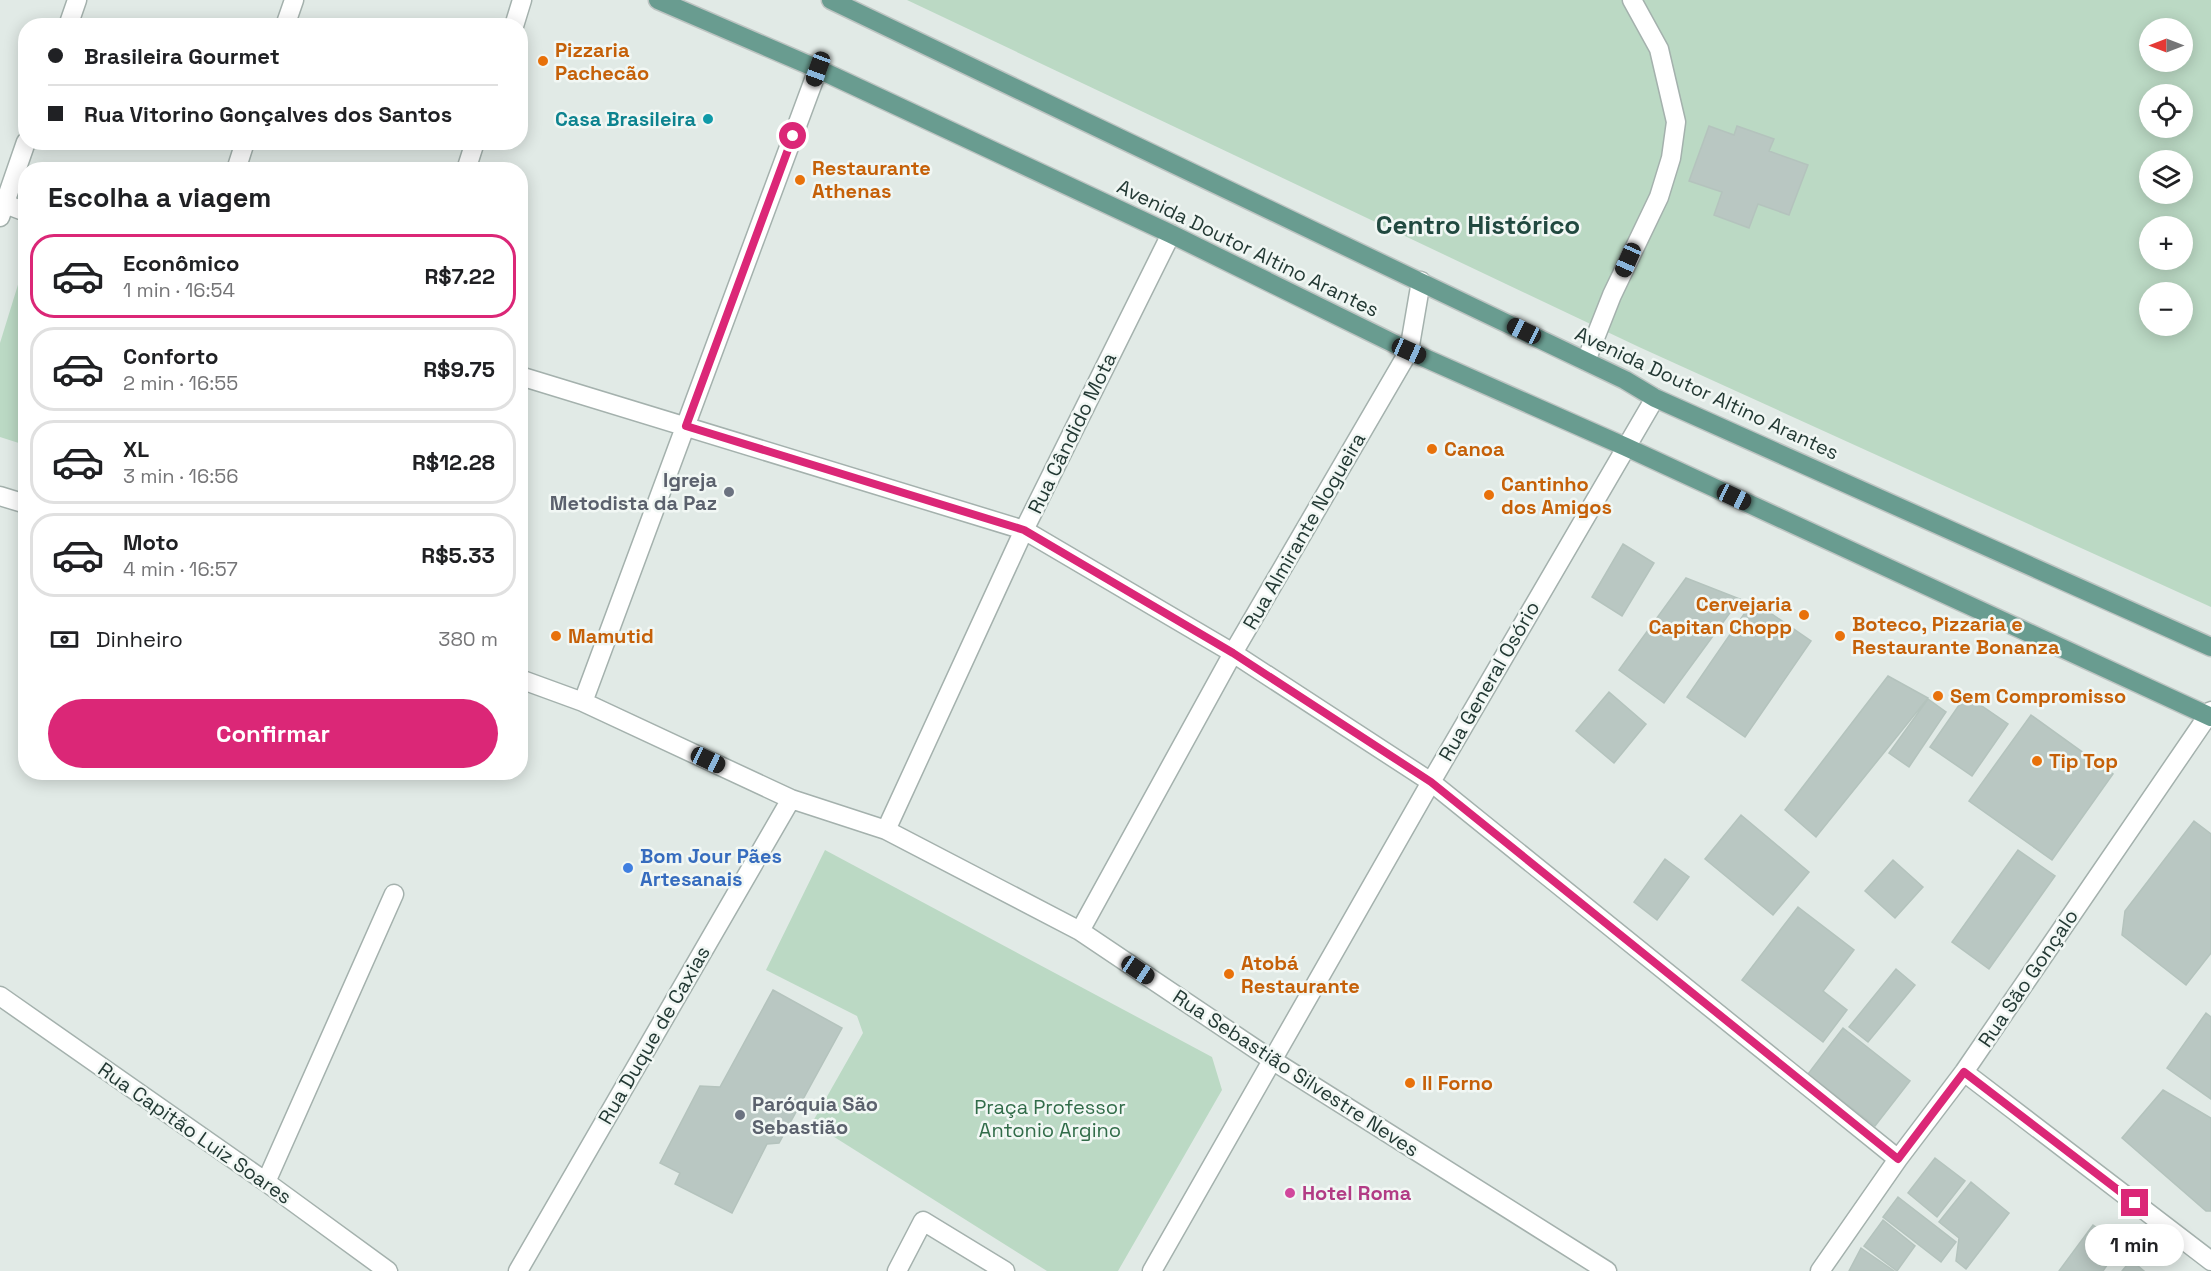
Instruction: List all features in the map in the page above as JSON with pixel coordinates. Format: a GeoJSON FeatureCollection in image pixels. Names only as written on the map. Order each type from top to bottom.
{"type":"FeatureCollection","features":[{"type":"Feature","properties":{"kind":"main road","name":"Avenida Doutor Altino Arantes"},"geometry":{"type":"LineString","coordinates":[[658,0],[818,69],[1171,234],[1409,351],[1626,447],[2210,715]]}},
{"type":"Feature","properties":{"kind":"main road","name":"Avenida Doutor Altino Arantes"},"geometry":{"type":"LineString","coordinates":[[831,0],[1421,281],[1586,361],[1655,398],[2211,647]]}},
{"type":"Feature","properties":{"kind":"street"},"geometry":{"type":"LineString","coordinates":[[71,18],[77,0]]}},
{"type":"Feature","properties":{"kind":"street"},"geometry":{"type":"LineString","coordinates":[[288,18],[294,0]]}},
{"type":"Feature","properties":{"kind":"street"},"geometry":{"type":"LineString","coordinates":[[516,18],[522,0]]}},
{"type":"Feature","properties":{"kind":"street"},"geometry":{"type":"LineString","coordinates":[[1586,361],[1612,295],[1659,197],[1671,158],[1676,122],[1659,49],[1632,0]]}},
{"type":"Feature","properties":{"kind":"street"},"geometry":{"type":"LineString","coordinates":[[583,702],[818,69]]}},
{"type":"Feature","properties":{"kind":"street"},"geometry":{"type":"LineString","coordinates":[[18,163],[1,208],[18,211]]}},
{"type":"Feature","properties":{"kind":"street","name":"Rua Cândido Mota"},"geometry":{"type":"LineString","coordinates":[[886,830],[1024,530],[1171,234]]}},
{"type":"Feature","properties":{"kind":"street","name":"Rua Almirante Nogueira"},"geometry":{"type":"LineString","coordinates":[[1080,931],[1233,653],[1409,351],[1421,281]]}},
{"type":"Feature","properties":{"kind":"street"},"geometry":{"type":"LineString","coordinates":[[528,378],[1024,530],[1233,653],[1431,782],[1898,1159]]}},
{"type":"Feature","properties":{"kind":"street","name":"Rua General Osório"},"geometry":{"type":"LineString","coordinates":[[1152,1271],[1431,782],[1655,398]]}},
{"type":"Feature","properties":{"kind":"street"},"geometry":{"type":"LineString","coordinates":[[0,496],[18,502]]}},
{"type":"Feature","properties":{"kind":"street","name":"Rua Sebastião Silvestre Neves"},"geometry":{"type":"LineString","coordinates":[[528,682],[583,702],[791,799],[886,830],[1080,931],[1272,1060],[1607,1271]]}},
{"type":"Feature","properties":{"kind":"street","name":"Rua São Gonçalo"},"geometry":{"type":"LineString","coordinates":[[1820,1271],[1898,1159],[1964,1072],[2210,715]]}},
{"type":"Feature","properties":{"kind":"street","name":"Rua Duque de Caxias"},"geometry":{"type":"LineString","coordinates":[[518,1271],[791,799]]}},
{"type":"Feature","properties":{"kind":"street"},"geometry":{"type":"LineString","coordinates":[[266,1182],[394,894]]}},
{"type":"Feature","properties":{"kind":"street","name":"Rua Capitão Luiz Soares"},"geometry":{"type":"LineString","coordinates":[[0,996],[266,1182],[388,1271]]}},
{"type":"Feature","properties":{"kind":"street"},"geometry":{"type":"LineString","coordinates":[[1964,1072],[2211,1261]]}},
{"type":"Feature","properties":{"kind":"street"},"geometry":{"type":"LineString","coordinates":[[897,1271],[923,1221],[1005,1271]]}},
{"type":"Feature","properties":{"kind":"green space"},"geometry":{"type":"Polygon","coordinates":[[[907,0],[2211,0],[2211,607],[1639,347],[907,0]]]}},
{"type":"Feature","properties":{"kind":"green space"},"geometry":{"type":"Polygon","coordinates":[[[18,285],[18,443],[0,437],[0,343],[18,285]]]}},
{"type":"Feature","properties":{"kind":"green space","name":"Praça Professor Antonio Argino"},"geometry":{"type":"Polygon","coordinates":[[[825,850],[1212,1057],[1222,1090],[1118,1271],[1047,1271],[812,1123],[863,1033],[857,1016],[766,970],[825,850]]]}},
{"type":"Feature","properties":{"kind":"building"},"geometry":{"type":"Polygon","coordinates":[[[1709,126],[1734,135],[1737,126],[1774,139],[1769,151],[1808,165],[1789,215],[1758,204],[1749,228],[1714,215],[1722,192],[1689,181],[1709,126]]]}},
{"type":"Feature","properties":{"kind":"building"},"geometry":{"type":"Polygon","coordinates":[[[1623,544],[1654,563],[1622,616],[1592,597],[1623,544]]]}},
{"type":"Feature","properties":{"kind":"building"},"geometry":{"type":"Polygon","coordinates":[[[1686,578],[1740,599],[1664,703],[1619,670],[1686,578]]]}},
{"type":"Feature","properties":{"kind":"building"},"geometry":{"type":"Polygon","coordinates":[[[1753,601],[1811,641],[1745,737],[1687,697],[1753,601]]]}},
{"type":"Feature","properties":{"kind":"building"},"geometry":{"type":"Polygon","coordinates":[[[1888,676],[1928,698],[1816,837],[1785,810],[1888,676]]]}},
{"type":"Feature","properties":{"kind":"building"},"geometry":{"type":"Polygon","coordinates":[[[1609,692],[1646,724],[1614,763],[1576,731],[1609,692]]]}},
{"type":"Feature","properties":{"kind":"building"},"geometry":{"type":"Polygon","coordinates":[[[1966,695],[2008,724],[1972,776],[1930,747],[1966,695]]]}},
{"type":"Feature","properties":{"kind":"building"},"geometry":{"type":"Polygon","coordinates":[[[1928,699],[1946,712],[1909,767],[1889,753],[1928,699]]]}},
{"type":"Feature","properties":{"kind":"building"},"geometry":{"type":"Polygon","coordinates":[[[2031,715],[2113,774],[2052,860],[1969,801],[2031,715]]]}},
{"type":"Feature","properties":{"kind":"building"},"geometry":{"type":"Polygon","coordinates":[[[1741,815],[1809,872],[1773,915],[1705,859],[1741,815]]]}},
{"type":"Feature","properties":{"kind":"building"},"geometry":{"type":"Polygon","coordinates":[[[2194,821],[2211,834],[2211,953],[2186,985],[2122,935],[2125,911],[2194,821]]]}},
{"type":"Feature","properties":{"kind":"building"},"geometry":{"type":"Polygon","coordinates":[[[2018,850],[2055,876],[1989,969],[1952,942],[2018,850]]]}},
{"type":"Feature","properties":{"kind":"building"},"geometry":{"type":"Polygon","coordinates":[[[1665,859],[1689,877],[1657,920],[1634,902],[1665,859]]]}},
{"type":"Feature","properties":{"kind":"building"},"geometry":{"type":"Polygon","coordinates":[[[1893,860],[1923,887],[1895,918],[1865,891],[1893,860]]]}},
{"type":"Feature","properties":{"kind":"building"},"geometry":{"type":"Polygon","coordinates":[[[1798,907],[1854,950],[1823,991],[1847,1010],[1823,1042],[1742,980],[1798,907]]]}},
{"type":"Feature","properties":{"kind":"building"},"geometry":{"type":"Polygon","coordinates":[[[1896,969],[1915,985],[1868,1042],[1849,1027],[1896,969]]]}},
{"type":"Feature","properties":{"kind":"building","name":"Paróquia São Sebastião"},"geometry":{"type":"Polygon","coordinates":[[[773,990],[842,1028],[779,1143],[767,1144],[732,1213],[675,1184],[680,1173],[660,1163],[700,1086],[720,1087],[773,990]]]}},
{"type":"Feature","properties":{"kind":"building"},"geometry":{"type":"Polygon","coordinates":[[[2206,1013],[2211,1017],[2211,1099],[2167,1068],[2206,1013]]]}},
{"type":"Feature","properties":{"kind":"building"},"geometry":{"type":"Polygon","coordinates":[[[1843,1028],[1910,1081],[1875,1126],[1808,1074],[1843,1028]]]}},
{"type":"Feature","properties":{"kind":"building"},"geometry":{"type":"Polygon","coordinates":[[[2163,1090],[2211,1118],[2211,1211],[2206,1211],[2122,1138],[2163,1090]]]}},
{"type":"Feature","properties":{"kind":"building"},"geometry":{"type":"Polygon","coordinates":[[[1935,1158],[1965,1181],[1937,1217],[1908,1193],[1935,1158]]]}},
{"type":"Feature","properties":{"kind":"building"},"geometry":{"type":"Polygon","coordinates":[[[1971,1182],[2009,1213],[1966,1269],[1956,1261],[1959,1238],[1939,1222],[1971,1182]]]}},
{"type":"Feature","properties":{"kind":"building"},"geometry":{"type":"Polygon","coordinates":[[[1898,1197],[1956,1242],[1941,1262],[1883,1217],[1898,1197]]]}},
{"type":"Feature","properties":{"kind":"building"},"geometry":{"type":"Polygon","coordinates":[[[1883,1220],[1915,1246],[1897,1271],[1864,1246],[1883,1220]]]}},
{"type":"Feature","properties":{"kind":"building"},"geometry":{"type":"Polygon","coordinates":[[[2093,1225],[2121,1245],[2103,1271],[2059,1271],[2093,1225]]]}},
{"type":"Feature","properties":{"kind":"building"},"geometry":{"type":"Polygon","coordinates":[[[1861,1248],[1894,1271],[1849,1271],[1861,1248]]]}},
{"type":"Feature","properties":{"kind":"building"},"geometry":{"type":"Polygon","coordinates":[[[2131,1260],[2144,1271],[2122,1271],[2131,1260]]]}},
{"type":"Feature","properties":{"kind":"place","name":"Pizzaria Pachecão"},"geometry":{"type":"Point","coordinates":[543,61]}},
{"type":"Feature","properties":{"kind":"place","name":"Casa Brasileira"},"geometry":{"type":"Point","coordinates":[708,119]}},
{"type":"Feature","properties":{"kind":"place","name":"Restaurante Athenas"},"geometry":{"type":"Point","coordinates":[800,180]}},
{"type":"Feature","properties":{"kind":"place","name":"Canoa"},"geometry":{"type":"Point","coordinates":[1432,449]}},
{"type":"Feature","properties":{"kind":"place","name":"Igreja Metodista da Paz"},"geometry":{"type":"Point","coordinates":[729,492]}},
{"type":"Feature","properties":{"kind":"place","name":"Cantinho dos Amigos"},"geometry":{"type":"Point","coordinates":[1489,495]}},
{"type":"Feature","properties":{"kind":"place","name":"Cervejaria Capitan Chopp"},"geometry":{"type":"Point","coordinates":[1804,615]}},
{"type":"Feature","properties":{"kind":"place","name":"Mamutid"},"geometry":{"type":"Point","coordinates":[556,636]}},
{"type":"Feature","properties":{"kind":"place","name":"Boteco, Pizzaria e Restaurante Bonanza"},"geometry":{"type":"Point","coordinates":[1840,636]}},
{"type":"Feature","properties":{"kind":"place","name":"Sem Compromisso"},"geometry":{"type":"Point","coordinates":[1938,696]}},
{"type":"Feature","properties":{"kind":"place","name":"Tip Top"},"geometry":{"type":"Point","coordinates":[2037,761]}},
{"type":"Feature","properties":{"kind":"place","name":"Bom Jour Pães Artesanais"},"geometry":{"type":"Point","coordinates":[628,868]}},
{"type":"Feature","properties":{"kind":"place","name":"Atobá Restaurante"},"geometry":{"type":"Point","coordinates":[1229,974]}},
{"type":"Feature","properties":{"kind":"place","name":"Il Forno"},"geometry":{"type":"Point","coordinates":[1410,1083]}},
{"type":"Feature","properties":{"kind":"place","name":"Paróquia São Sebastião"},"geometry":{"type":"Point","coordinates":[740,1115]}},
{"type":"Feature","properties":{"kind":"place","name":"Hotel Roma"},"geometry":{"type":"Point","coordinates":[1290,1193]}},
{"type":"Feature","properties":{"kind":"district","name":"Centro Histórico"},"geometry":{"type":"Point","coordinates":[1478,225]}},
{"type":"Feature","properties":{"kind":"route"},"geometry":{"type":"LineString","coordinates":[[793,136],[686,426],[1024,530],[1233,653],[1431,782],[1898,1159],[1964,1072],[2135,1203]]}}]}
